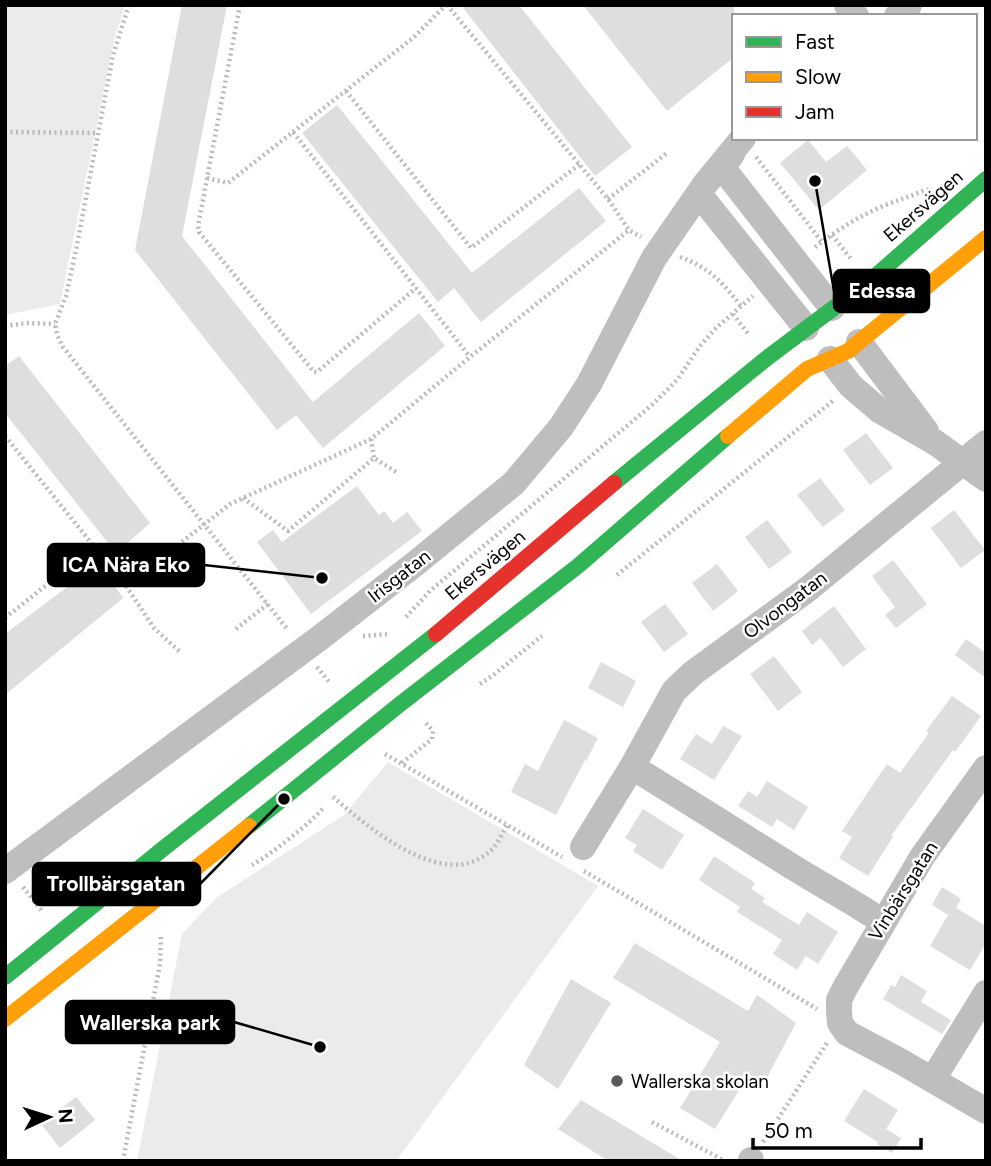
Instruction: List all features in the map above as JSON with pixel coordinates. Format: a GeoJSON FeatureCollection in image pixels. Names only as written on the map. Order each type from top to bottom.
{"type":"FeatureCollection","features":[{"type":"Feature","properties":{"kind":"main road","name":"Ekersvägen"},"geometry":{"type":"LineString","coordinates":[[5,1019],[578,566],[807,369],[836,313],[986,179]]}},
{"type":"Feature","properties":{"kind":"main road","name":"Ekersvägen"},"geometry":{"type":"LineString","coordinates":[[5,976],[407,658],[767,358],[818,344],[848,351],[855,338],[986,238]]}},
{"type":"Feature","properties":{"kind":"street","name":"Irisgatan"},"geometry":{"type":"LineString","coordinates":[[7,870],[303,652],[514,483],[561,427],[589,384],[654,258],[742,140]]}},
{"type":"Feature","properties":{"kind":"street"},"geometry":{"type":"LineString","coordinates":[[709,181],[836,313]]}},
{"type":"Feature","properties":{"kind":"street"},"geometry":{"type":"LineString","coordinates":[[709,181],[818,344],[852,386],[879,410],[936,443],[986,479]]}},
{"type":"Feature","properties":{"kind":"street"},"geometry":{"type":"LineString","coordinates":[[855,338],[936,443]]}},
{"type":"Feature","properties":{"kind":"street","name":"Olvongatan"},"geometry":{"type":"LineString","coordinates":[[573,857],[632,767],[674,691],[693,673],[808,589],[986,443]]}},
{"type":"Feature","properties":{"kind":"street"},"geometry":{"type":"LineString","coordinates":[[632,767],[883,922]]}},
{"type":"Feature","properties":{"kind":"street","name":"Vinbärsgatan"},"geometry":{"type":"LineString","coordinates":[[840,1022],[839,1000],[845,988],[922,857],[986,768]]}},
{"type":"Feature","properties":{"kind":"street"},"geometry":{"type":"LineString","coordinates":[[933,1079],[986,993]]}},
{"type":"Feature","properties":{"kind":"street"},"geometry":{"type":"LineString","coordinates":[[840,1022],[847,1033],[986,1111]]}},
{"type":"Feature","properties":{"kind":"path"},"geometry":{"type":"LineString","coordinates":[[129,5],[113,55],[66,296],[55,324],[57,335],[63,347],[288,630]]}},
{"type":"Feature","properties":{"kind":"path"},"geometry":{"type":"LineString","coordinates":[[240,5],[198,232],[314,372],[416,288]]}},
{"type":"Feature","properties":{"kind":"path"},"geometry":{"type":"LineString","coordinates":[[126,586],[230,504],[371,439],[629,230],[580,164],[446,5],[413,38],[228,183],[207,178]]}},
{"type":"Feature","properties":{"kind":"path"},"geometry":{"type":"LineString","coordinates":[[346,90],[471,248],[580,164]]}},
{"type":"Feature","properties":{"kind":"path"},"geometry":{"type":"LineString","coordinates":[[5,132],[98,133]]}},
{"type":"Feature","properties":{"kind":"path"},"geometry":{"type":"LineString","coordinates":[[293,132],[470,357]]}},
{"type":"Feature","properties":{"kind":"path"},"geometry":{"type":"LineString","coordinates":[[744,140],[822,242]]}},
{"type":"Feature","properties":{"kind":"path"},"geometry":{"type":"LineString","coordinates":[[608,199],[667,153]]}},
{"type":"Feature","properties":{"kind":"path"},"geometry":{"type":"LineString","coordinates":[[812,250],[852,222],[880,207],[913,196],[934,185]]}},
{"type":"Feature","properties":{"kind":"path"},"geometry":{"type":"LineString","coordinates":[[661,248],[693,261],[717,277],[741,306]]}},
{"type":"Feature","properties":{"kind":"path"},"geometry":{"type":"LineString","coordinates":[[401,623],[431,590],[653,404],[677,380],[716,328],[762,289]]}},
{"type":"Feature","properties":{"kind":"path"},"geometry":{"type":"LineString","coordinates":[[5,326],[27,323],[55,324]]}},
{"type":"Feature","properties":{"kind":"path"},"geometry":{"type":"LineString","coordinates":[[5,436],[126,586],[153,628],[180,652]]}},
{"type":"Feature","properties":{"kind":"path"},"geometry":{"type":"LineString","coordinates":[[371,439],[374,458],[398,473]]}},
{"type":"Feature","properties":{"kind":"path"},"geometry":{"type":"LineString","coordinates":[[243,498],[288,531],[374,458]]}},
{"type":"Feature","properties":{"kind":"path"},"geometry":{"type":"LineString","coordinates":[[5,618],[94,547]]}},
{"type":"Feature","properties":{"kind":"path"},"geometry":{"type":"LineString","coordinates":[[236,629],[268,604]]}},
{"type":"Feature","properties":{"kind":"path"},"geometry":{"type":"LineString","coordinates":[[353,637],[392,634],[385,642]]}},
{"type":"Feature","properties":{"kind":"path"},"geometry":{"type":"LineString","coordinates":[[312,661],[329,682]]}},
{"type":"Feature","properties":{"kind":"path"},"geometry":{"type":"LineString","coordinates":[[402,763],[432,739],[433,732],[422,717]]}},
{"type":"Feature","properties":{"kind":"path"},"geometry":{"type":"LineString","coordinates":[[385,753],[507,825],[573,857],[840,1022],[751,1161]]}},
{"type":"Feature","properties":{"kind":"path"},"geometry":{"type":"LineString","coordinates":[[332,796],[391,842],[425,860],[455,865],[474,862],[491,851],[507,825]]}},
{"type":"Feature","properties":{"kind":"path"},"geometry":{"type":"LineString","coordinates":[[7,870],[44,914]]}},
{"type":"Feature","properties":{"kind":"path"},"geometry":{"type":"LineString","coordinates":[[123,1161],[160,964],[162,927]]}},
{"type":"Feature","properties":{"kind":"path"},"geometry":{"type":"LineString","coordinates":[[652,1122],[725,1161]]}},
{"type":"Feature","properties":{"kind":"shaded area"},"geometry":{"type":"Polygon","coordinates":[[[5,5],[125,5],[115,36],[60,304],[5,315],[5,5]]]}},
{"type":"Feature","properties":{"kind":"shaded area"},"geometry":{"type":"Polygon","coordinates":[[[388,762],[598,886],[396,1161],[137,1161],[182,934],[216,898],[344,815],[388,762]]]}},
{"type":"Feature","properties":{"kind":"building"},"geometry":{"type":"Polygon","coordinates":[[[182,5],[227,5],[182,236],[313,402],[419,313],[445,346],[323,448],[296,415],[277,430],[135,250],[182,5]]]}},
{"type":"Feature","properties":{"kind":"building"},"geometry":{"type":"Polygon","coordinates":[[[461,5],[519,5],[632,147],[595,176],[461,5]]]}},
{"type":"Feature","properties":{"kind":"building"},"geometry":{"type":"Polygon","coordinates":[[[583,5],[734,5],[732,59],[667,111],[583,5]]]}},
{"type":"Feature","properties":{"kind":"building"},"geometry":{"type":"Polygon","coordinates":[[[337,105],[472,273],[579,188],[606,221],[481,322],[454,288],[438,302],[302,133],[337,105]]]}},
{"type":"Feature","properties":{"kind":"building"},"geometry":{"type":"Polygon","coordinates":[[[808,140],[826,162],[847,146],[867,170],[819,210],[780,163],[808,140]]]}},
{"type":"Feature","properties":{"kind":"building"},"geometry":{"type":"Polygon","coordinates":[[[19,356],[150,523],[116,553],[5,413],[5,366],[19,356]]]}},
{"type":"Feature","properties":{"kind":"building"},"geometry":{"type":"Polygon","coordinates":[[[866,433],[893,468],[870,485],[843,450],[866,433]]]}},
{"type":"Feature","properties":{"kind":"building"},"geometry":{"type":"Polygon","coordinates":[[[820,478],[845,510],[823,527],[797,495],[820,478]]]}},
{"type":"Feature","properties":{"kind":"building"},"geometry":{"type":"Polygon","coordinates":[[[357,486],[379,515],[384,511],[393,523],[407,512],[422,531],[311,614],[257,542],[273,530],[282,542],[357,486]]]}},
{"type":"Feature","properties":{"kind":"building"},"geometry":{"type":"Polygon","coordinates":[[[954,510],[985,550],[961,568],[931,528],[954,510]]]}},
{"type":"Feature","properties":{"kind":"building"},"geometry":{"type":"Polygon","coordinates":[[[767,520],[792,552],[769,569],[745,537],[767,520]]]}},
{"type":"Feature","properties":{"kind":"building"},"geometry":{"type":"Polygon","coordinates":[[[893,560],[927,604],[896,628],[885,615],[895,607],[872,576],[893,560]]]}},
{"type":"Feature","properties":{"kind":"building"},"geometry":{"type":"Polygon","coordinates":[[[99,563],[123,598],[5,695],[5,634],[99,563]]]}},
{"type":"Feature","properties":{"kind":"building"},"geometry":{"type":"Polygon","coordinates":[[[717,564],[738,591],[713,611],[692,583],[717,564]]]}},
{"type":"Feature","properties":{"kind":"building"},"geometry":{"type":"Polygon","coordinates":[[[665,604],[688,634],[664,652],[641,622],[665,604]]]}},
{"type":"Feature","properties":{"kind":"building"},"geometry":{"type":"Polygon","coordinates":[[[834,606],[866,649],[843,667],[821,638],[812,645],[802,631],[834,606]]]}},
{"type":"Feature","properties":{"kind":"building"},"geometry":{"type":"Polygon","coordinates":[[[966,639],[986,653],[986,678],[955,655],[966,639]]]}},
{"type":"Feature","properties":{"kind":"building"},"geometry":{"type":"Polygon","coordinates":[[[774,656],[802,692],[778,711],[750,674],[774,656]]]}},
{"type":"Feature","properties":{"kind":"building"},"geometry":{"type":"Polygon","coordinates":[[[601,662],[636,681],[623,707],[588,688],[601,662]]]}},
{"type":"Feature","properties":{"kind":"building"},"geometry":{"type":"Polygon","coordinates":[[[952,696],[981,716],[891,836],[893,837],[868,876],[839,858],[852,837],[842,831],[887,764],[900,773],[952,696]]]}},
{"type":"Feature","properties":{"kind":"building"},"geometry":{"type":"Polygon","coordinates":[[[564,720],[598,738],[556,815],[511,792],[525,764],[538,771],[564,720]]]}},
{"type":"Feature","properties":{"kind":"building"},"geometry":{"type":"Polygon","coordinates":[[[723,726],[742,736],[714,780],[680,759],[696,734],[712,744],[723,726]]]}},
{"type":"Feature","properties":{"kind":"building"},"geometry":{"type":"Polygon","coordinates":[[[767,781],[808,807],[794,830],[777,819],[772,827],[738,806],[748,791],[757,797],[767,781]]]}},
{"type":"Feature","properties":{"kind":"building"},"geometry":{"type":"Polygon","coordinates":[[[643,809],[684,835],[662,870],[633,851],[637,845],[625,838],[643,809]]]}},
{"type":"Feature","properties":{"kind":"building"},"geometry":{"type":"Polygon","coordinates":[[[714,856],[755,883],[751,889],[765,898],[762,902],[799,925],[807,912],[838,932],[818,964],[806,956],[797,970],[773,954],[782,940],[737,912],[740,907],[699,880],[714,856]]]}},
{"type":"Feature","properties":{"kind":"building"},"geometry":{"type":"Polygon","coordinates":[[[942,887],[961,899],[956,908],[986,926],[986,943],[970,970],[930,946],[948,915],[932,905],[942,887]]]}},
{"type":"Feature","properties":{"kind":"building"},"geometry":{"type":"Polygon","coordinates":[[[635,943],[748,1011],[757,995],[796,1023],[764,1083],[749,1074],[715,1129],[680,1108],[720,1042],[613,978],[635,943]]]}},
{"type":"Feature","properties":{"kind":"building"},"geometry":{"type":"Polygon","coordinates":[[[901,975],[927,991],[921,1002],[951,1020],[942,1034],[883,999],[891,985],[895,987],[901,975]]]}},
{"type":"Feature","properties":{"kind":"building"},"geometry":{"type":"Polygon","coordinates":[[[571,979],[611,1003],[558,1089],[524,1065],[571,979]]]}},
{"type":"Feature","properties":{"kind":"building"},"geometry":{"type":"Polygon","coordinates":[[[864,1089],[898,1110],[886,1129],[901,1138],[892,1153],[844,1121],[864,1089]]]}},
{"type":"Feature","properties":{"kind":"building"},"geometry":{"type":"Polygon","coordinates":[[[76,1097],[95,1120],[60,1148],[41,1124],[76,1097]]]}},
{"type":"Feature","properties":{"kind":"building"},"geometry":{"type":"Polygon","coordinates":[[[581,1100],[683,1161],[608,1161],[558,1129],[581,1100]]]}},
{"type":"Feature","properties":{"kind":"traffic: fast"},"geometry":{"type":"LineString","coordinates":[[614,483],[767,358],[871,280],[986,179]]}},
{"type":"Feature","properties":{"kind":"traffic: fast"},"geometry":{"type":"LineString","coordinates":[[249,826],[578,566],[728,436]]}},
{"type":"Feature","properties":{"kind":"traffic: fast"},"geometry":{"type":"LineString","coordinates":[[5,977],[436,634]]}},
{"type":"Feature","properties":{"kind":"traffic: slow"},"geometry":{"type":"LineString","coordinates":[[728,436],[807,369],[848,351],[986,238]]}},
{"type":"Feature","properties":{"kind":"traffic: slow"},"geometry":{"type":"LineString","coordinates":[[5,1019],[249,826]]}},
{"type":"Feature","properties":{"kind":"traffic: jam"},"geometry":{"type":"LineString","coordinates":[[436,634],[614,483]]}},
{"type":"Feature","properties":{"kind":"place","name":"Edessa"},"geometry":{"type":"Point","coordinates":[815,181]}},
{"type":"Feature","properties":{"kind":"place","name":"ICA Nära Eko"},"geometry":{"type":"Point","coordinates":[322,578]}},
{"type":"Feature","properties":{"kind":"place","name":"Trollbärsgatan"},"geometry":{"type":"Point","coordinates":[284,799]}},
{"type":"Feature","properties":{"kind":"place","name":"Wallerska park"},"geometry":{"type":"Point","coordinates":[320,1047]}},
{"type":"Feature","properties":{"kind":"place","name":"Wallerska skolan"},"geometry":{"type":"Point","coordinates":[617,1081]}}]}
